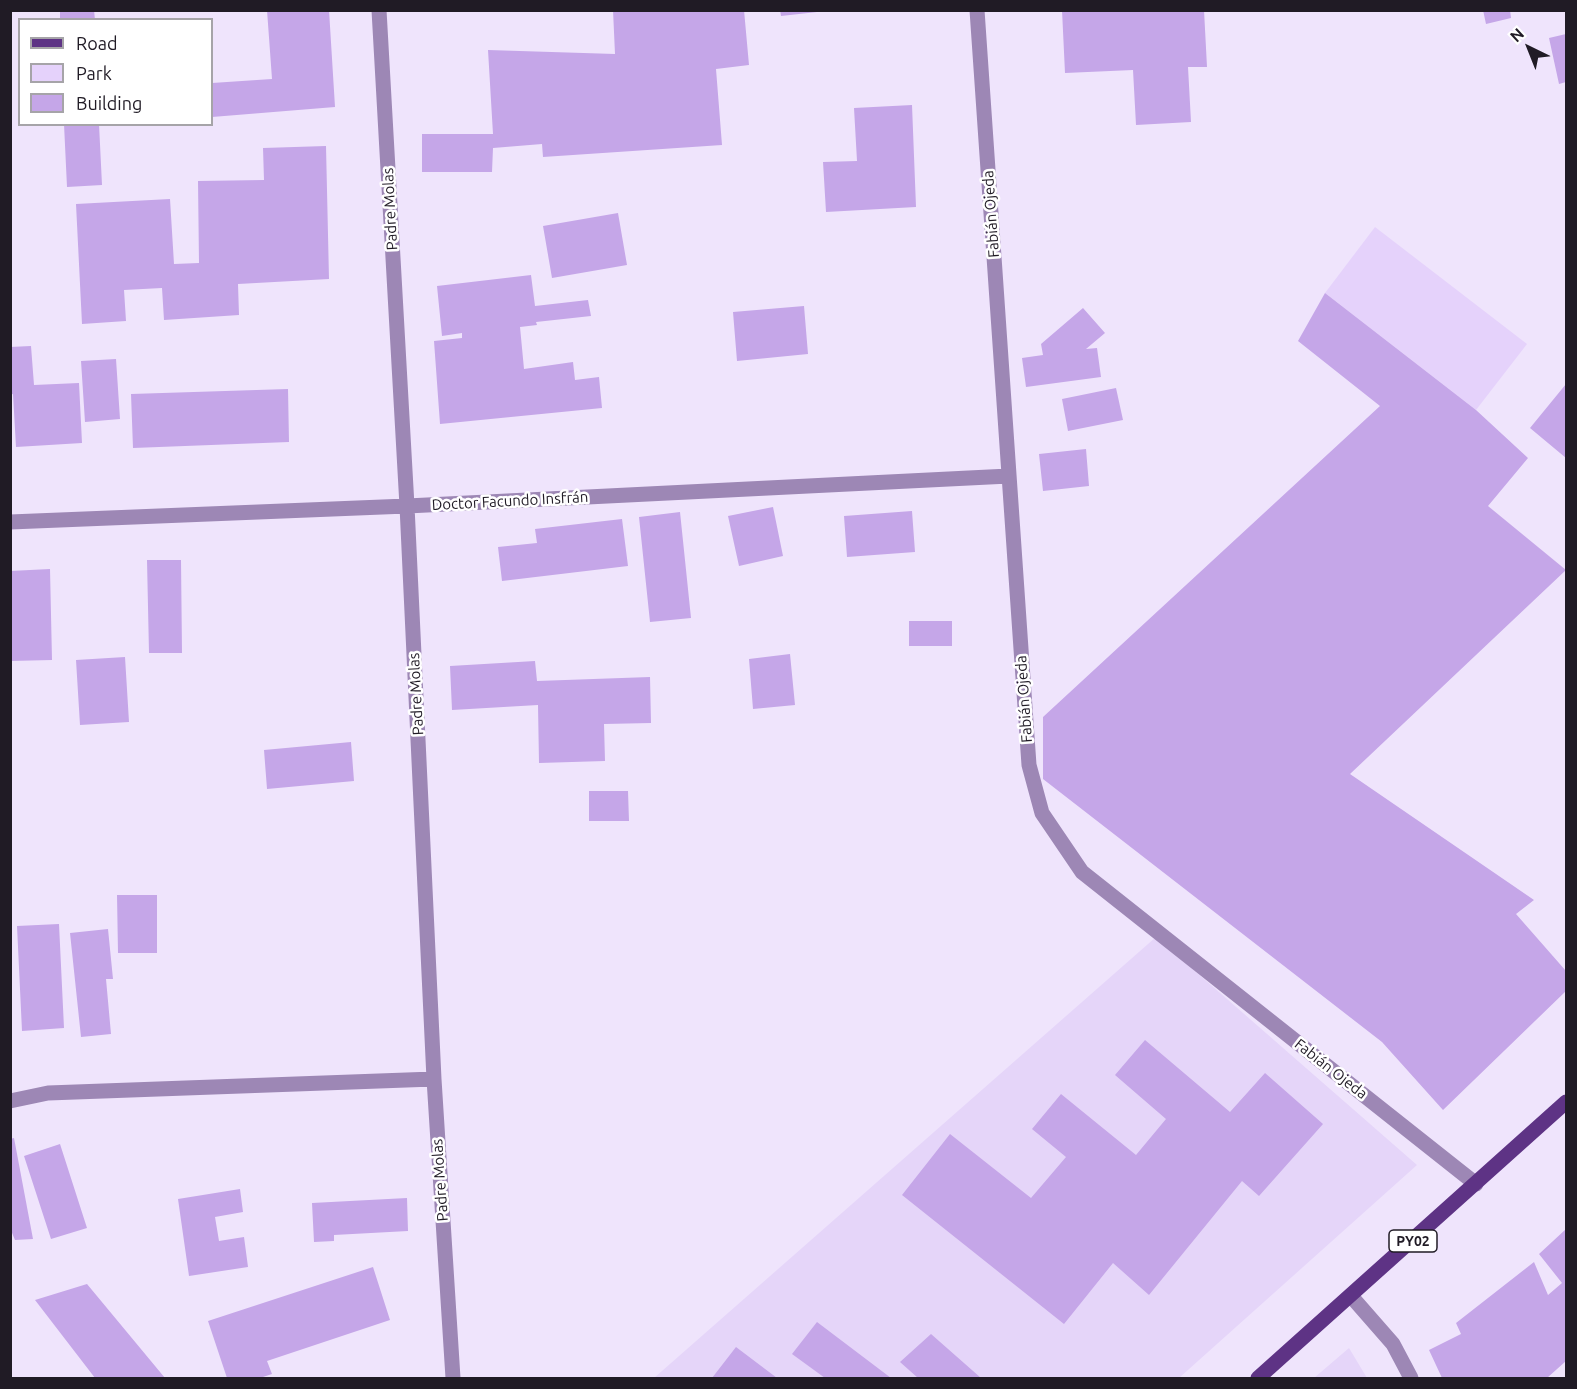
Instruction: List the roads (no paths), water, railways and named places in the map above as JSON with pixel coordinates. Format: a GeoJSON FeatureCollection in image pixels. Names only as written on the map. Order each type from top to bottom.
{"type":"FeatureCollection","features":[{"type":"Feature","properties":{"kind":"main road","name":"PY02"},"geometry":{"type":"LineString","coordinates":[[1258,1378],[1566,1102]]}},
{"type":"Feature","properties":{"kind":"street","name":"Padre Molas"},"geometry":{"type":"LineString","coordinates":[[379,10],[407,506],[434,1079],[453,1378]]}},
{"type":"Feature","properties":{"kind":"street","name":"Fabián Ojeda"},"geometry":{"type":"LineString","coordinates":[[977,10],[1029,765],[1042,813],[1082,872],[1476,1184]]}},
{"type":"Feature","properties":{"kind":"street","name":"Doctor Facundo Insfrán"},"geometry":{"type":"LineString","coordinates":[[10,522],[407,506],[1009,476]]}},
{"type":"Feature","properties":{"kind":"street"},"geometry":{"type":"LineString","coordinates":[[10,1101],[48,1093],[434,1079]]}},
{"type":"Feature","properties":{"kind":"street"},"geometry":{"type":"LineString","coordinates":[[1351,1296],[1393,1344],[1411,1378]]}}]}
